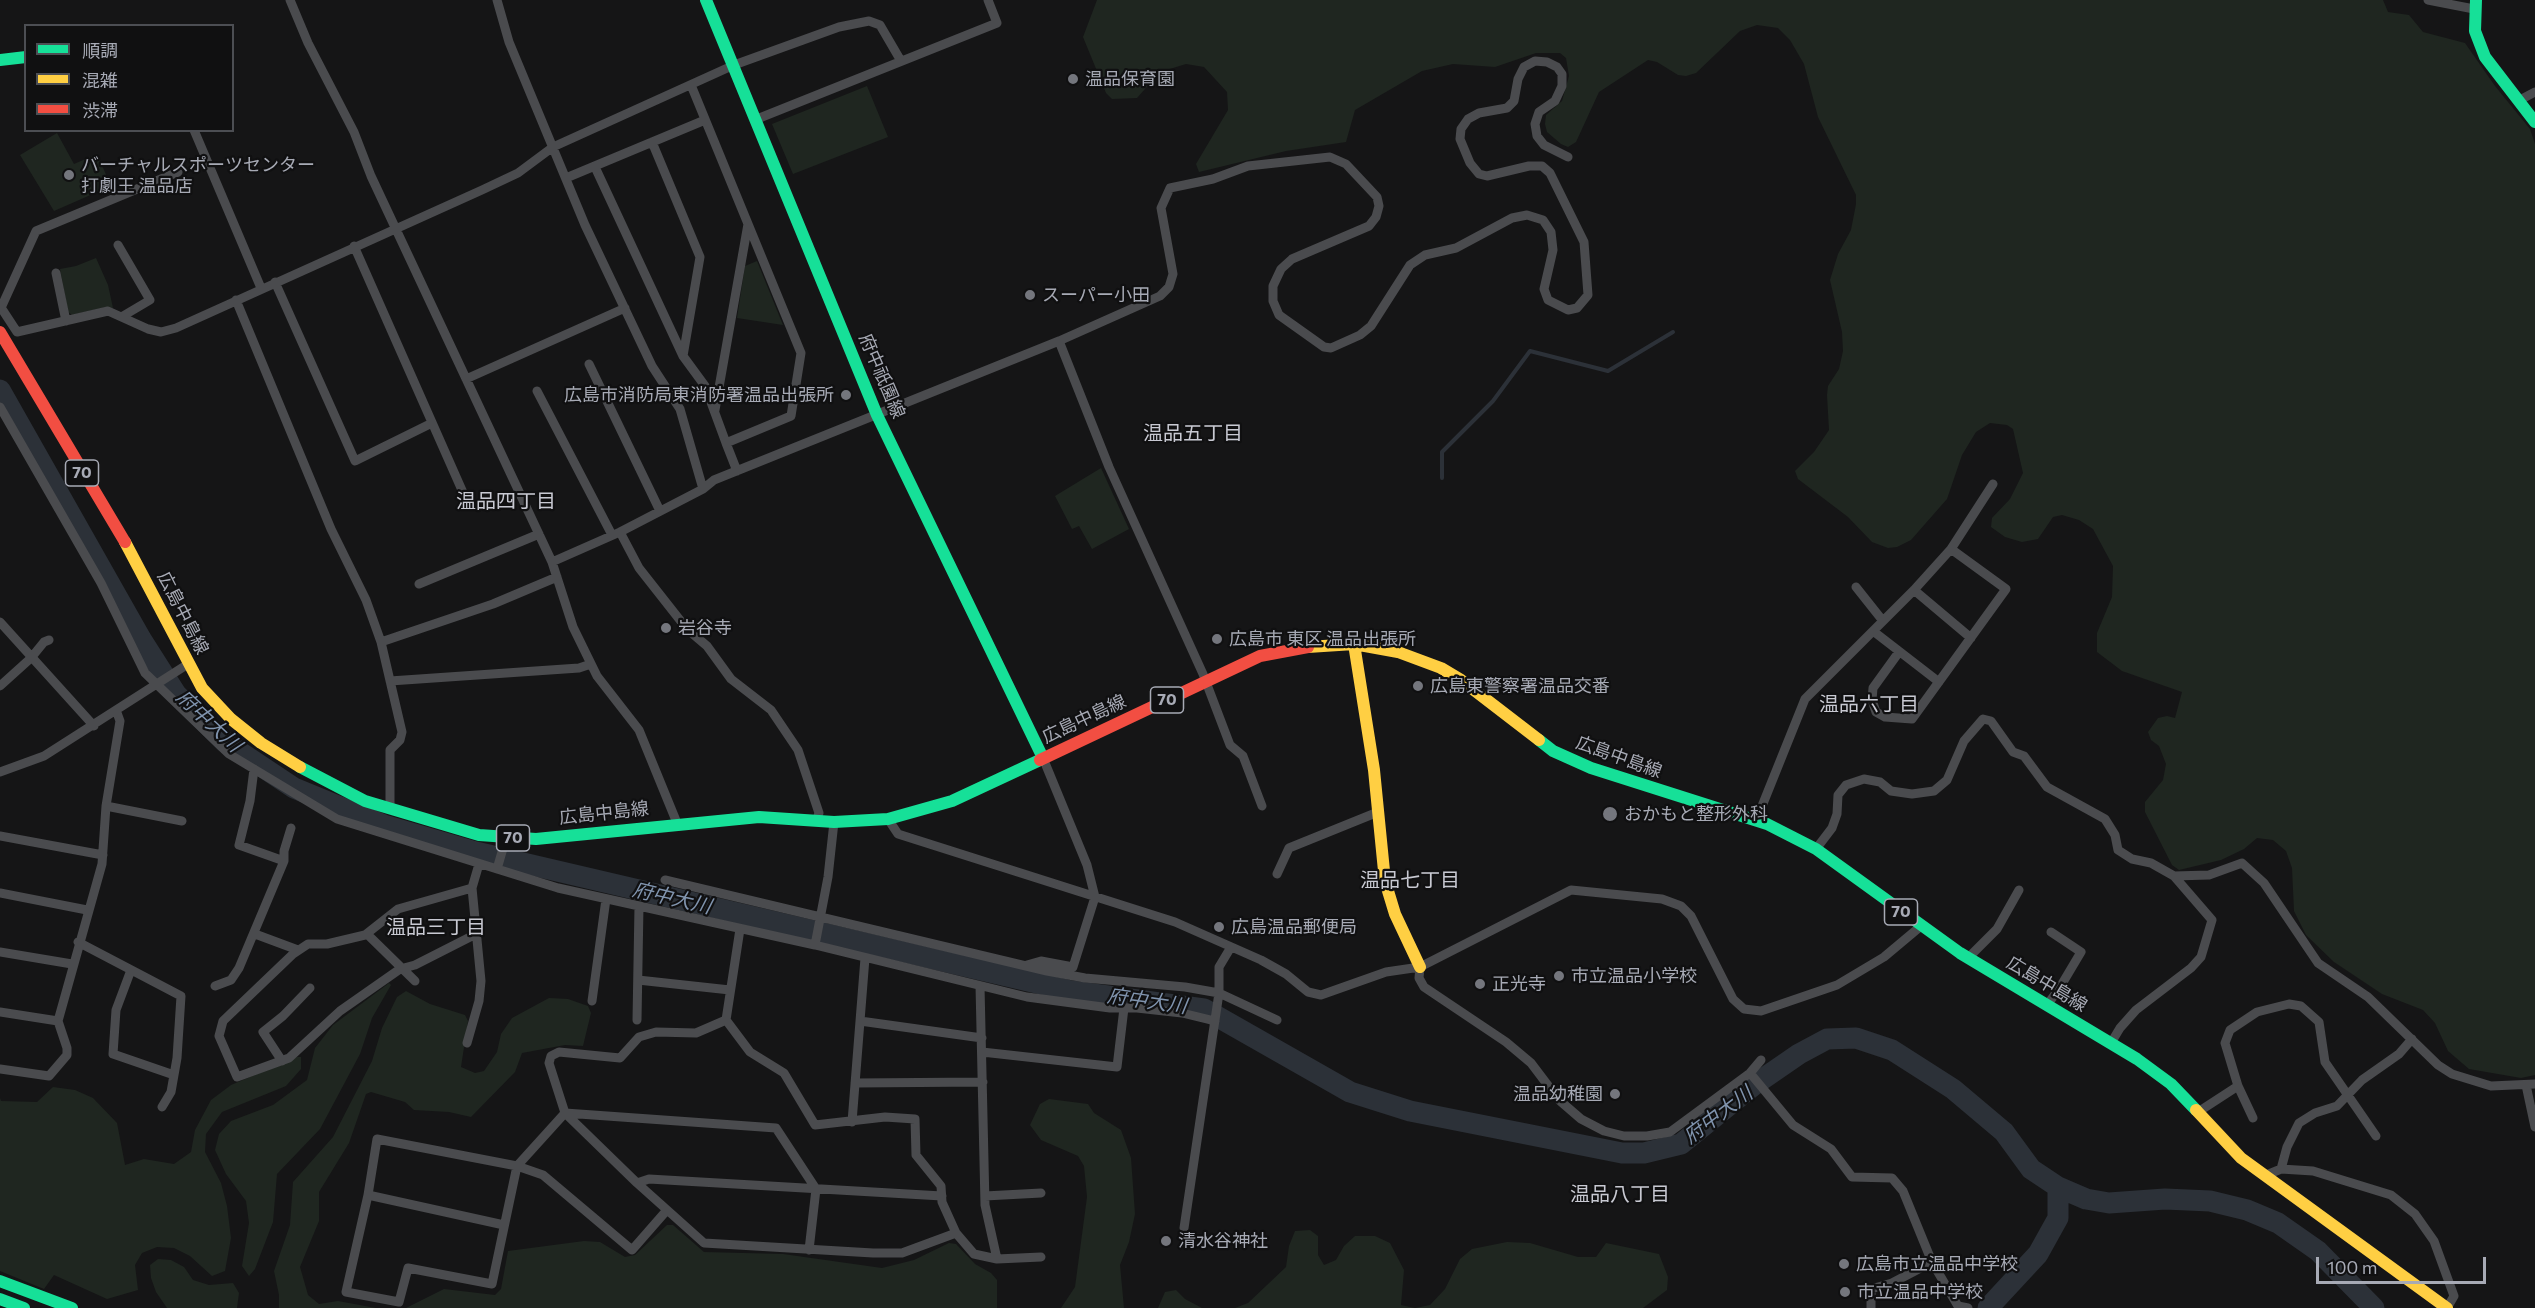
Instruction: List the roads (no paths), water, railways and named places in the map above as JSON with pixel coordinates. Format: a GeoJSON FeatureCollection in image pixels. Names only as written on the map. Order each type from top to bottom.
{"type":"FeatureCollection","features":[{"type":"Feature","properties":{"kind":"main road","name":"府中祇園線"},"geometry":{"type":"LineString","coordinates":[[706,0],[735,65],[877,415],[1043,758]]}},
{"type":"Feature","properties":{"kind":"main road"},"geometry":{"type":"LineString","coordinates":[[2475,4],[2475,32],[2485,57],[2535,122]]}},
{"type":"Feature","properties":{"kind":"main road"},"geometry":{"type":"LineString","coordinates":[[0,60],[24,57]]}},
{"type":"Feature","properties":{"kind":"main road","name":"広島中島線"},"geometry":{"type":"LineString","coordinates":[[0,332],[141,569],[202,688],[224,711],[261,743],[329,784],[365,801],[479,835],[506,838],[536,839],[677,823],[759,817],[817,819],[834,822],[888,819],[945,804],[1260,656],[1317,645],[1354,644],[1398,652],[1441,668],[1480,693],[1553,750],[1591,768],[1756,821],[1816,849],[1968,958],[2111,1043],[2171,1084],[2241,1158],[2447,1308]]}},
{"type":"Feature","properties":{"kind":"main road"},"geometry":{"type":"LineString","coordinates":[[1354,644],[1374,770],[1385,880],[1395,914],[1420,967]]}},
{"type":"Feature","properties":{"kind":"main road"},"geometry":{"type":"LineString","coordinates":[[0,1281],[66,1306]]}},
{"type":"Feature","properties":{"kind":"main road"},"geometry":{"type":"LineString","coordinates":[[0,1299],[24,1308]]}},
{"type":"Feature","properties":{"kind":"street"},"geometry":{"type":"LineString","coordinates":[[290,0],[308,44],[354,132],[371,176],[552,562],[573,627],[597,676],[639,730],[677,823]]}},
{"type":"Feature","properties":{"kind":"street"},"geometry":{"type":"LineString","coordinates":[[497,0],[509,42],[566,178],[652,366],[680,409],[702,489]]}},
{"type":"Feature","properties":{"kind":"street"},"geometry":{"type":"LineString","coordinates":[[757,119],[997,23],[988,0]]}},
{"type":"Feature","properties":{"kind":"street"},"geometry":{"type":"LineString","coordinates":[[2428,0],[2475,4]]}},
{"type":"Feature","properties":{"kind":"street"},"geometry":{"type":"LineString","coordinates":[[178,172],[36,231],[1,307],[17,332],[108,311],[148,329],[161,332],[176,328],[518,173],[553,147],[735,65],[839,27],[869,21],[880,25],[901,61]]}},
{"type":"Feature","properties":{"kind":"street"},"geometry":{"type":"LineString","coordinates":[[552,562],[660,511],[702,489],[714,480],[1059,340],[1160,296],[1168,287],[1173,274],[1161,208],[1170,188],[1213,179],[1248,166],[1330,157],[1346,164],[1377,197],[1376,217],[1369,226],[1292,259],[1281,269],[1273,286],[1273,301],[1279,315],[1324,346],[1331,348],[1360,335],[1371,326],[1410,265],[1425,255],[1456,248],[1512,218],[1527,215],[1543,220],[1551,232],[1552,250],[1544,289],[1548,300],[1568,310],[1577,308],[1588,295],[1584,242],[1550,173],[1542,166],[1529,166],[1487,176],[1479,174],[1470,163],[1460,139],[1461,129],[1468,119],[1479,113],[1507,108],[1514,101],[1518,79],[1524,67],[1535,61],[1547,62],[1557,67],[1562,74],[1562,86],[1555,101],[1539,112],[1535,124],[1537,136],[1544,145],[1568,157]]}},
{"type":"Feature","properties":{"kind":"street"},"geometry":{"type":"LineString","coordinates":[[691,85],[801,353],[791,416],[726,443]]}},
{"type":"Feature","properties":{"kind":"street"},"geometry":{"type":"LineString","coordinates":[[2517,101],[2535,92]]}},
{"type":"Feature","properties":{"kind":"street"},"geometry":{"type":"LineString","coordinates":[[566,178],[705,120]]}},
{"type":"Feature","properties":{"kind":"street"},"geometry":{"type":"LineString","coordinates":[[195,132],[261,288]]}},
{"type":"Feature","properties":{"kind":"street"},"geometry":{"type":"LineString","coordinates":[[652,142],[700,257],[683,356]]}},
{"type":"Feature","properties":{"kind":"street"},"geometry":{"type":"LineString","coordinates":[[595,167],[683,356],[705,386],[737,471]]}},
{"type":"Feature","properties":{"kind":"street"},"geometry":{"type":"LineString","coordinates":[[714,413],[748,224]]}},
{"type":"Feature","properties":{"kind":"street"},"geometry":{"type":"LineString","coordinates":[[118,246],[150,300],[123,316]]}},
{"type":"Feature","properties":{"kind":"street"},"geometry":{"type":"LineString","coordinates":[[354,246],[465,497]]}},
{"type":"Feature","properties":{"kind":"street"},"geometry":{"type":"LineString","coordinates":[[56,273],[66,321]]}},
{"type":"Feature","properties":{"kind":"street"},"geometry":{"type":"LineString","coordinates":[[275,282],[355,461],[432,423]]}},
{"type":"Feature","properties":{"kind":"street"},"geometry":{"type":"LineString","coordinates":[[236,300],[331,529],[366,600],[381,642],[402,732],[400,740],[390,750],[390,809]]}},
{"type":"Feature","properties":{"kind":"street"},"geometry":{"type":"LineString","coordinates":[[466,379],[625,308]]}},
{"type":"Feature","properties":{"kind":"street"},"geometry":{"type":"LineString","coordinates":[[1059,340],[1109,467],[1206,682],[1230,745],[1243,756],[1262,806]]}},
{"type":"Feature","properties":{"kind":"street"},"geometry":{"type":"LineString","coordinates":[[589,364],[660,511]]}},
{"type":"Feature","properties":{"kind":"street"},"geometry":{"type":"LineString","coordinates":[[537,391],[616,533],[639,567],[687,628],[707,646],[731,679],[771,710],[798,750],[819,813],[817,819]]}},
{"type":"Feature","properties":{"kind":"street"},"geometry":{"type":"LineString","coordinates":[[0,407],[101,583],[146,673],[230,754],[337,819],[479,864],[606,899],[815,945],[1027,997],[1182,1013],[1215,1021]]}},
{"type":"Feature","properties":{"kind":"street"},"geometry":{"type":"LineString","coordinates":[[1756,821],[1805,699],[1914,590],[1951,549],[1993,484]]}},
{"type":"Feature","properties":{"kind":"street"},"geometry":{"type":"LineString","coordinates":[[419,584],[538,534]]}},
{"type":"Feature","properties":{"kind":"street"},"geometry":{"type":"LineString","coordinates":[[1899,652],[1873,688],[1872,700],[1876,712],[1884,717],[1912,719],[2006,589],[1951,549]]}},
{"type":"Feature","properties":{"kind":"street"},"geometry":{"type":"LineString","coordinates":[[381,642],[493,604],[557,577]]}},
{"type":"Feature","properties":{"kind":"street"},"geometry":{"type":"LineString","coordinates":[[1856,587],[1883,621]]}},
{"type":"Feature","properties":{"kind":"street"},"geometry":{"type":"LineString","coordinates":[[1914,590],[1971,638]]}},
{"type":"Feature","properties":{"kind":"street"},"geometry":{"type":"LineString","coordinates":[[0,622],[94,726]]}},
{"type":"Feature","properties":{"kind":"street"},"geometry":{"type":"LineString","coordinates":[[1873,631],[1939,682]]}},
{"type":"Feature","properties":{"kind":"street"},"geometry":{"type":"LineString","coordinates":[[0,686],[31,658],[44,642],[49,640]]}},
{"type":"Feature","properties":{"kind":"street"},"geometry":{"type":"LineString","coordinates":[[0,772],[44,756],[188,664]]}},
{"type":"Feature","properties":{"kind":"street"},"geometry":{"type":"LineString","coordinates":[[390,681],[579,668],[591,664]]}},
{"type":"Feature","properties":{"kind":"street"},"geometry":{"type":"LineString","coordinates":[[0,1069],[49,1076],[67,1055],[68,1048],[58,1021],[103,855],[106,806],[120,721],[116,710]]}},
{"type":"Feature","properties":{"kind":"street"},"geometry":{"type":"LineString","coordinates":[[1816,849],[1832,828],[1837,814],[1838,795],[1846,785],[1864,779],[1881,782],[1891,791],[1912,794],[1934,791],[1947,780],[1964,741],[1983,719],[1991,721],[2013,752],[2024,756],[2047,788],[2105,819],[2115,836],[2118,850],[2132,859],[2151,863],[2175,876],[2211,920],[2201,957],[2191,968],[2136,1010],[2120,1028],[2111,1043]]}},
{"type":"Feature","properties":{"kind":"street"},"geometry":{"type":"LineString","coordinates":[[1024,966],[1041,961],[1073,967],[1095,897],[1087,865],[1043,758]]}},
{"type":"Feature","properties":{"kind":"street"},"geometry":{"type":"LineString","coordinates":[[254,769],[250,801],[239,845],[284,861]]}},
{"type":"Feature","properties":{"kind":"street"},"geometry":{"type":"LineString","coordinates":[[106,806],[182,821]]}},
{"type":"Feature","properties":{"kind":"street"},"geometry":{"type":"LineString","coordinates":[[1277,874],[1289,848],[1378,812]]}},
{"type":"Feature","properties":{"kind":"street"},"geometry":{"type":"LineString","coordinates":[[888,819],[898,834],[1175,922],[1286,974],[1308,992],[1321,995],[1386,972],[1420,967],[1571,890],[1662,900],[1682,906],[1691,916],[1733,999],[1744,1009],[1761,1011],[1837,985],[1884,957],[1921,926]]}},
{"type":"Feature","properties":{"kind":"street"},"geometry":{"type":"LineString","coordinates":[[815,945],[828,877],[834,822]]}},
{"type":"Feature","properties":{"kind":"street"},"geometry":{"type":"LineString","coordinates":[[215,986],[231,980],[255,934],[284,861],[284,851],[291,828]]}},
{"type":"Feature","properties":{"kind":"street"},"geometry":{"type":"LineString","coordinates":[[0,836],[103,855]]}},
{"type":"Feature","properties":{"kind":"street"},"geometry":{"type":"LineString","coordinates":[[497,869],[506,838]]}},
{"type":"Feature","properties":{"kind":"street"},"geometry":{"type":"LineString","coordinates":[[2175,876],[2209,876],[2242,863],[2264,883],[2318,963],[2368,997],[2438,1065],[2452,1074],[2491,1086],[2530,1085],[2535,1127]]}},
{"type":"Feature","properties":{"kind":"street"},"geometry":{"type":"LineString","coordinates":[[467,1043],[479,1001],[481,981],[472,888],[479,864]]}},
{"type":"Feature","properties":{"kind":"street"},"geometry":{"type":"LineString","coordinates":[[665,880],[1024,966],[1085,978],[1185,987],[1219,993],[1277,1020]]}},
{"type":"Feature","properties":{"kind":"street"},"geometry":{"type":"LineString","coordinates":[[472,888],[398,909],[367,934],[327,944],[308,944],[298,950],[223,1022],[219,1036],[237,1077],[282,1061],[309,1042],[340,1011],[400,969],[415,966],[476,934]]}},
{"type":"Feature","properties":{"kind":"street"},"geometry":{"type":"LineString","coordinates":[[1968,958],[1997,929],[2019,890]]}},
{"type":"Feature","properties":{"kind":"street"},"geometry":{"type":"LineString","coordinates":[[0,893],[87,910]]}},
{"type":"Feature","properties":{"kind":"street"},"geometry":{"type":"LineString","coordinates":[[592,1001],[606,899]]}},
{"type":"Feature","properties":{"kind":"street"},"geometry":{"type":"LineString","coordinates":[[637,1020],[639,906]]}},
{"type":"Feature","properties":{"kind":"street"},"geometry":{"type":"LineString","coordinates":[[740,929],[726,1020],[750,1052],[784,1073],[815,1125],[885,1117],[915,1119],[916,1155],[941,1186],[942,1196],[956,1233],[974,1254],[997,1259],[1041,1257]]}},
{"type":"Feature","properties":{"kind":"street"},"geometry":{"type":"LineString","coordinates":[[2047,1005],[2060,989],[2080,952],[2051,932]]}},
{"type":"Feature","properties":{"kind":"street"},"geometry":{"type":"LineString","coordinates":[[255,934],[298,950]]}},
{"type":"Feature","properties":{"kind":"street"},"geometry":{"type":"LineString","coordinates":[[367,934],[400,969],[415,981]]}},
{"type":"Feature","properties":{"kind":"street"},"geometry":{"type":"LineString","coordinates":[[78,942],[181,996],[174,1075],[171,1092],[162,1107]]}},
{"type":"Feature","properties":{"kind":"street"},"geometry":{"type":"LineString","coordinates":[[1184,1228],[1219,993],[1219,968],[1231,947]]}},
{"type":"Feature","properties":{"kind":"street"},"geometry":{"type":"LineString","coordinates":[[0,952],[72,964]]}},
{"type":"Feature","properties":{"kind":"street"},"geometry":{"type":"LineString","coordinates":[[852,1122],[865,958]]}},
{"type":"Feature","properties":{"kind":"street"},"geometry":{"type":"LineString","coordinates":[[1420,967],[1419,978],[1424,987],[1506,1042],[1531,1063],[1559,1100],[1581,1119],[1604,1131],[1624,1136],[1647,1136],[1670,1132],[1751,1074],[1761,1059]]}},
{"type":"Feature","properties":{"kind":"street"},"geometry":{"type":"LineString","coordinates":[[131,970],[116,1010],[113,1054],[174,1075]]}},
{"type":"Feature","properties":{"kind":"street"},"geometry":{"type":"LineString","coordinates":[[638,980],[730,990]]}},
{"type":"Feature","properties":{"kind":"street"},"geometry":{"type":"LineString","coordinates":[[980,986],[985,1196],[997,1259]]}},
{"type":"Feature","properties":{"kind":"street"},"geometry":{"type":"LineString","coordinates":[[282,1061],[263,1032],[283,1017],[310,988]]}},
{"type":"Feature","properties":{"kind":"street"},"geometry":{"type":"LineString","coordinates":[[2253,1118],[2238,1086],[2224,1043],[2230,1030],[2257,1012],[2289,1004],[2301,1006],[2319,1022],[2325,1062],[2376,1136]]}},
{"type":"Feature","properties":{"kind":"street"},"geometry":{"type":"LineString","coordinates":[[982,1052],[1117,1067],[1124,1008]]}},
{"type":"Feature","properties":{"kind":"street"},"geometry":{"type":"LineString","coordinates":[[0,1012],[58,1021]]}},
{"type":"Feature","properties":{"kind":"street"},"geometry":{"type":"LineString","coordinates":[[726,1020],[696,1033],[656,1032],[639,1037],[620,1058],[559,1052],[551,1056],[549,1063],[565,1113],[637,1183],[704,1243],[902,1253],[956,1233]]}},
{"type":"Feature","properties":{"kind":"street"},"geometry":{"type":"LineString","coordinates":[[860,1021],[982,1038]]}},
{"type":"Feature","properties":{"kind":"street"},"geometry":{"type":"LineString","coordinates":[[2281,1169],[2287,1147],[2299,1123],[2315,1113],[2337,1106],[2362,1080],[2399,1054],[2412,1038]]}},
{"type":"Feature","properties":{"kind":"street"},"geometry":{"type":"LineString","coordinates":[[1751,1074],[1793,1125],[1831,1149],[1852,1177],[1892,1178],[1904,1191],[1932,1262],[1958,1306],[1968,1308]]}},
{"type":"Feature","properties":{"kind":"street"},"geometry":{"type":"LineString","coordinates":[[855,1083],[983,1082]]}},
{"type":"Feature","properties":{"kind":"street"},"geometry":{"type":"LineString","coordinates":[[2198,1112],[2238,1086]]}},
{"type":"Feature","properties":{"kind":"street"},"geometry":{"type":"LineString","coordinates":[[565,1113],[518,1166],[492,1284],[408,1268],[399,1302],[345,1292],[368,1195],[377,1138],[518,1166],[543,1175],[632,1250],[667,1210]]}},
{"type":"Feature","properties":{"kind":"street"},"geometry":{"type":"LineString","coordinates":[[565,1113],[776,1128],[816,1189],[809,1250]]}},
{"type":"Feature","properties":{"kind":"street"},"geometry":{"type":"LineString","coordinates":[[2264,1176],[2281,1169],[2313,1171],[2391,1195],[2415,1215],[2434,1240],[2454,1296],[2447,1308]]}},
{"type":"Feature","properties":{"kind":"street"},"geometry":{"type":"LineString","coordinates":[[637,1183],[649,1179],[942,1196]]}},
{"type":"Feature","properties":{"kind":"street"},"geometry":{"type":"LineString","coordinates":[[985,1196],[1041,1193]]}},
{"type":"Feature","properties":{"kind":"street"},"geometry":{"type":"LineString","coordinates":[[368,1195],[504,1225]]}},
{"type":"Feature","properties":{"kind":"street"},"geometry":{"type":"LineString","coordinates":[[1871,1308],[1871,1289],[1892,1283],[1932,1262]]}},
{"type":"Feature","properties":{"kind":"waterway"},"geometry":{"type":"LineString","coordinates":[[1442,478],[1442,452],[1493,401],[1530,351],[1608,371],[1673,332]]}},
{"type":"Feature","properties":{"kind":"waterway","name":"府中大川"},"geometry":{"type":"LineString","coordinates":[[0,390],[141,639],[176,694],[225,742],[294,788],[384,825],[476,852],[1071,991],[1204,1009],[1350,1092],[1410,1111],[1622,1153],[1644,1153],[1681,1144],[1754,1085],[1799,1054],[1827,1039],[1856,1038],[1892,1050],[1953,1089],[2004,1132],[2031,1169],[2058,1187],[2086,1199],[2109,1203],[2165,1199],[2210,1201],[2247,1210],[2278,1223],[2318,1251],[2374,1308]]}},
{"type":"Feature","properties":{"kind":"waterway"},"geometry":{"type":"LineString","coordinates":[[1988,1308],[2038,1254],[2058,1218],[2058,1187]]}},
{"type":"Feature","properties":{"kind":"place","name":"温品保育園"},"geometry":{"type":"Point","coordinates":[1073,79]}},
{"type":"Feature","properties":{"kind":"place","name":"バーチャルスポーツセンター 打劇王 温品店"},"geometry":{"type":"Point","coordinates":[69,175]}},
{"type":"Feature","properties":{"kind":"place","name":"スーパー小田"},"geometry":{"type":"Point","coordinates":[1030,295]}},
{"type":"Feature","properties":{"kind":"place","name":"広島市消防局東消防署温品出張所"},"geometry":{"type":"Point","coordinates":[846,395]}},
{"type":"Feature","properties":{"kind":"place","name":"岩谷寺"},"geometry":{"type":"Point","coordinates":[666,628]}},
{"type":"Feature","properties":{"kind":"place","name":"広島市 東区 温品出張所"},"geometry":{"type":"Point","coordinates":[1217,639]}},
{"type":"Feature","properties":{"kind":"place","name":"広島東警察署温品交番"},"geometry":{"type":"Point","coordinates":[1418,686]}},
{"type":"Feature","properties":{"kind":"place","name":"おかもと整形外科"},"geometry":{"type":"Point","coordinates":[1610,814]}},
{"type":"Feature","properties":{"kind":"place","name":"広島温品郵便局"},"geometry":{"type":"Point","coordinates":[1219,927]}},
{"type":"Feature","properties":{"kind":"place","name":"市立温品小学校"},"geometry":{"type":"Point","coordinates":[1559,976]}},
{"type":"Feature","properties":{"kind":"place","name":"正光寺"},"geometry":{"type":"Point","coordinates":[1480,984]}},
{"type":"Feature","properties":{"kind":"place","name":"温品幼稚園"},"geometry":{"type":"Point","coordinates":[1615,1094]}},
{"type":"Feature","properties":{"kind":"place","name":"清水谷神社"},"geometry":{"type":"Point","coordinates":[1166,1241]}},
{"type":"Feature","properties":{"kind":"place","name":"広島市立温品中学校"},"geometry":{"type":"Point","coordinates":[1844,1264]}},
{"type":"Feature","properties":{"kind":"place","name":"市立温品中学校"},"geometry":{"type":"Point","coordinates":[1845,1292]}},
{"type":"Feature","properties":{"kind":"district","name":"温品五丁目"},"geometry":{"type":"Point","coordinates":[1193,433]}},
{"type":"Feature","properties":{"kind":"district","name":"温品四丁目"},"geometry":{"type":"Point","coordinates":[506,501]}},
{"type":"Feature","properties":{"kind":"district","name":"温品六丁目"},"geometry":{"type":"Point","coordinates":[1869,704]}},
{"type":"Feature","properties":{"kind":"district","name":"温品七丁目"},"geometry":{"type":"Point","coordinates":[1410,880]}},
{"type":"Feature","properties":{"kind":"district","name":"温品三丁目"},"geometry":{"type":"Point","coordinates":[436,927]}},
{"type":"Feature","properties":{"kind":"district","name":"温品八丁目"},"geometry":{"type":"Point","coordinates":[1620,1194]}}]}
